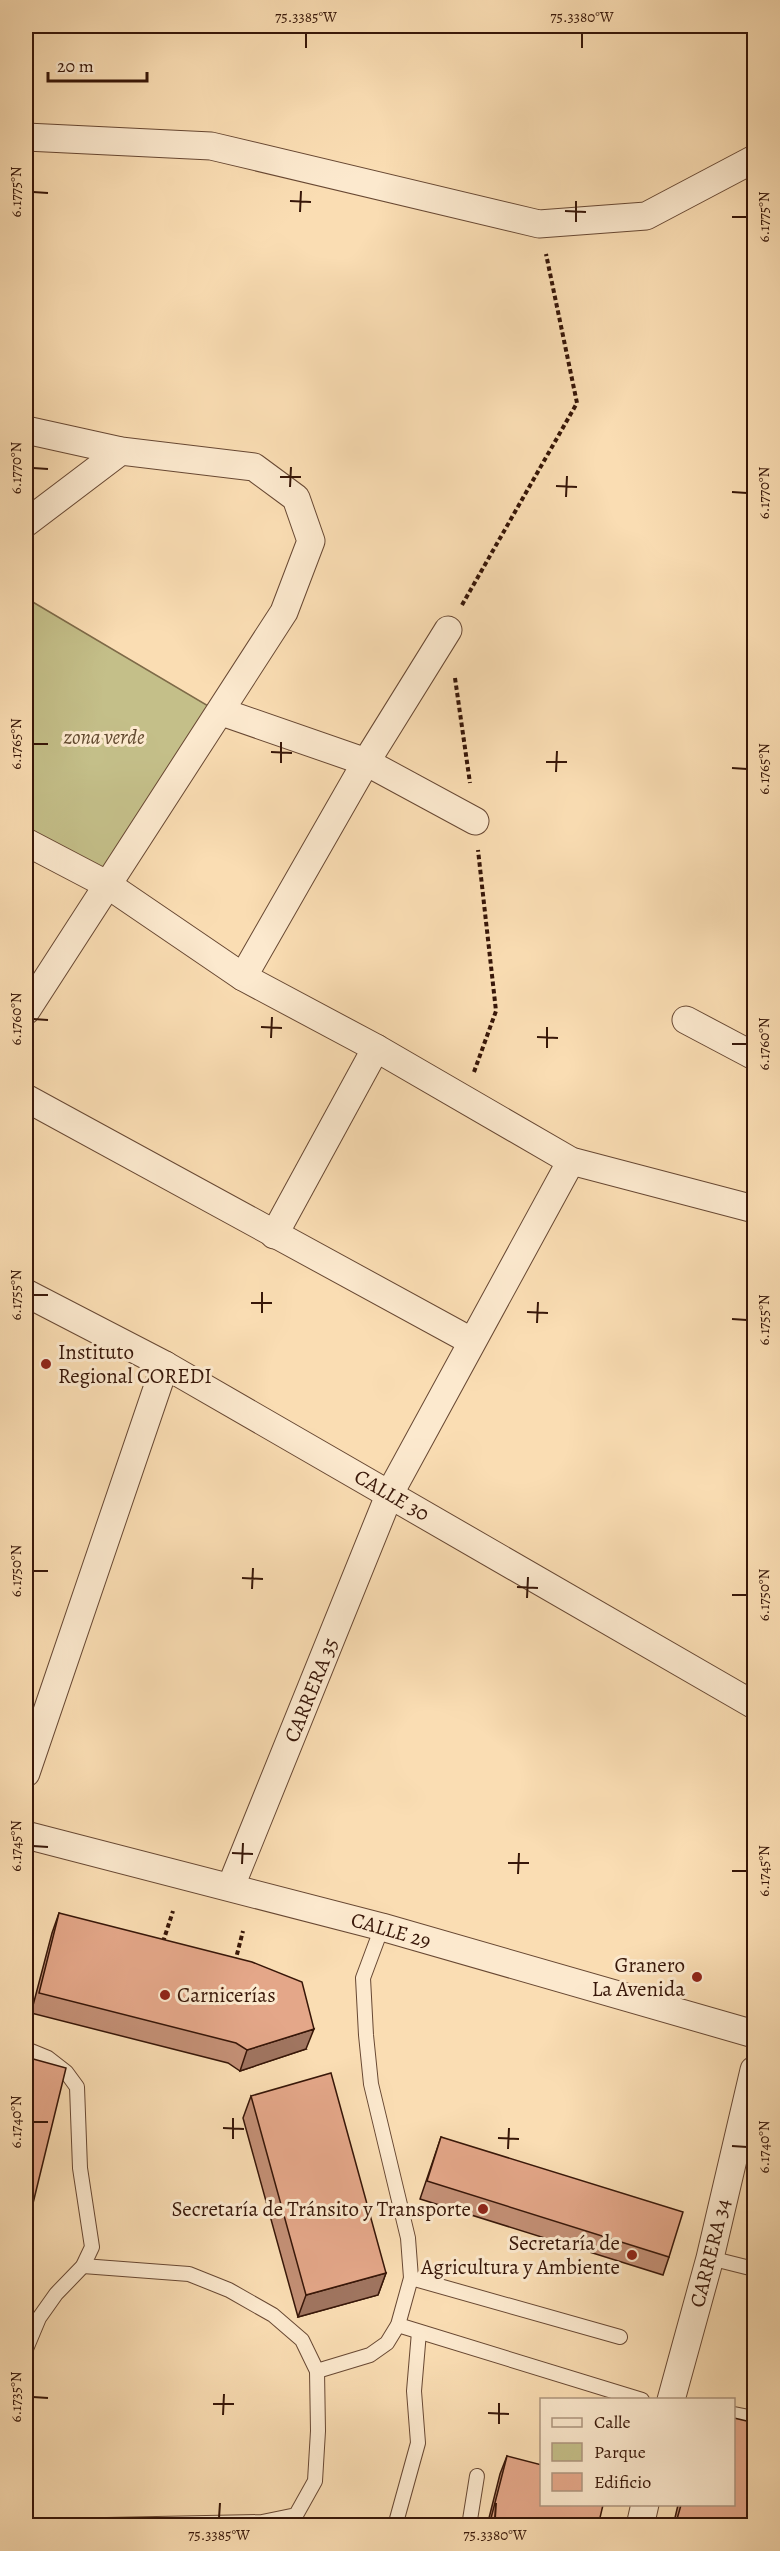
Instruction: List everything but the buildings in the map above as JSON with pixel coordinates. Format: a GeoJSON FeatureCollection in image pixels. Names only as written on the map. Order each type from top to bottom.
{"type":"FeatureCollection","features":[{"type":"Feature","properties":{"kind":"street"},"geometry":{"type":"LineString","coordinates":[[26,137],[211,146],[539,224],[646,216],[754,159]]}},
{"type":"Feature","properties":{"kind":"street"},"geometry":{"type":"LineString","coordinates":[[26,429],[121,451],[254,467],[296,498],[310,541],[284,612],[222,712],[26,1011]]}},
{"type":"Feature","properties":{"kind":"street"},"geometry":{"type":"LineString","coordinates":[[26,524],[121,451]]}},
{"type":"Feature","properties":{"kind":"street"},"geometry":{"type":"LineString","coordinates":[[243,977],[366,762],[448,630]]}},
{"type":"Feature","properties":{"kind":"street"},"geometry":{"type":"LineString","coordinates":[[222,712],[366,762],[475,821]]}},
{"type":"Feature","properties":{"kind":"street"},"geometry":{"type":"LineString","coordinates":[[26,842],[108,885],[243,977],[376,1048],[571,1161],[754,1209]]}},
{"type":"Feature","properties":{"kind":"street"},"geometry":{"type":"LineString","coordinates":[[686,1020],[754,1056]]}},
{"type":"Feature","properties":{"kind":"street"},"geometry":{"type":"LineString","coordinates":[[274,1235],[376,1048]]}},
{"type":"Feature","properties":{"kind":"street"},"geometry":{"type":"LineString","coordinates":[[26,1098],[471,1341]]}},
{"type":"Feature","properties":{"kind":"street","name":"CARRERA 35"},"geometry":{"type":"LineString","coordinates":[[231,1886],[390,1493],[571,1161]]}},
{"type":"Feature","properties":{"kind":"street","name":"CALLE 30"},"geometry":{"type":"LineString","coordinates":[[26,1293],[165,1365],[753,1702]]}},
{"type":"Feature","properties":{"kind":"street"},"geometry":{"type":"LineString","coordinates":[[26,1773],[165,1365]]}},
{"type":"Feature","properties":{"kind":"street","name":"CALLE 29"},"geometry":{"type":"LineString","coordinates":[[26,1835],[231,1886],[382,1927],[754,2034]]}},
{"type":"Feature","properties":{"kind":"street","name":"CARRERA 34"},"geometry":{"type":"LineString","coordinates":[[674,2398],[754,2070]]}},
{"type":"Feature","properties":{"kind":"street"},"geometry":{"type":"LineString","coordinates":[[640,2526],[645,2506]]}},
{"type":"Feature","properties":{"kind":"lane"},"geometry":{"type":"LineString","coordinates":[[317,2371],[370,2355],[387,2343],[398,2325],[411,2278],[408,2238],[371,2084],[366,2035],[363,1978],[382,1927]]}},
{"type":"Feature","properties":{"kind":"lane"},"geometry":{"type":"LineString","coordinates":[[26,2049],[48,2058],[66,2072],[77,2087],[80,2168],[92,2247],[83,2266],[50,2302],[39,2318],[26,2349]]}},
{"type":"Feature","properties":{"kind":"lane"},"geometry":{"type":"LineString","coordinates":[[710,2258],[754,2269]]}},
{"type":"Feature","properties":{"kind":"lane"},"geometry":{"type":"LineString","coordinates":[[57,2526],[262,2522],[296,2515],[315,2481],[317,2371],[302,2340],[273,2315],[229,2290],[189,2274],[83,2266]]}},
{"type":"Feature","properties":{"kind":"lane"},"geometry":{"type":"LineString","coordinates":[[411,2278],[620,2337]]}},
{"type":"Feature","properties":{"kind":"lane"},"geometry":{"type":"LineString","coordinates":[[398,2325],[635,2398]]}},
{"type":"Feature","properties":{"kind":"lane"},"geometry":{"type":"LineString","coordinates":[[395,2526],[418,2444],[414,2391],[419,2332]]}},
{"type":"Feature","properties":{"kind":"lane"},"geometry":{"type":"LineString","coordinates":[[735,2414],[754,2418]]}},
{"type":"Feature","properties":{"kind":"lane"},"geometry":{"type":"LineString","coordinates":[[469,2526],[477,2476]]}},
{"type":"Feature","properties":{"kind":"path"},"geometry":{"type":"LineString","coordinates":[[463,1100],[496,1011],[475,821],[448,630],[578,403],[539,224]]}},
{"type":"Feature","properties":{"kind":"path"},"geometry":{"type":"LineString","coordinates":[[163,1944],[173,1911]]}},
{"type":"Feature","properties":{"kind":"path"},"geometry":{"type":"LineString","coordinates":[[232,1973],[243,1931]]}},
{"type":"Feature","properties":{"kind":"green space","name":"zona verde"},"geometry":{"type":"Polygon","coordinates":[[[26,598],[215,710],[108,877],[26,835],[26,598]]]}},
{"type":"Feature","properties":{"kind":"place","name":"Instituto Regional COREDI"},"geometry":{"type":"Point","coordinates":[46,1364]}},
{"type":"Feature","properties":{"kind":"place","name":"Granero La Avenida"},"geometry":{"type":"Point","coordinates":[697,1977]}},
{"type":"Feature","properties":{"kind":"place","name":"Carnicerías"},"geometry":{"type":"Point","coordinates":[165,1995]}},
{"type":"Feature","properties":{"kind":"place","name":"Secretaría de Tránsito y Transporte"},"geometry":{"type":"Point","coordinates":[483,2209]}},
{"type":"Feature","properties":{"kind":"place","name":"Secretaría de Agricultura y Ambiente"},"geometry":{"type":"Point","coordinates":[632,2255]}}]}
